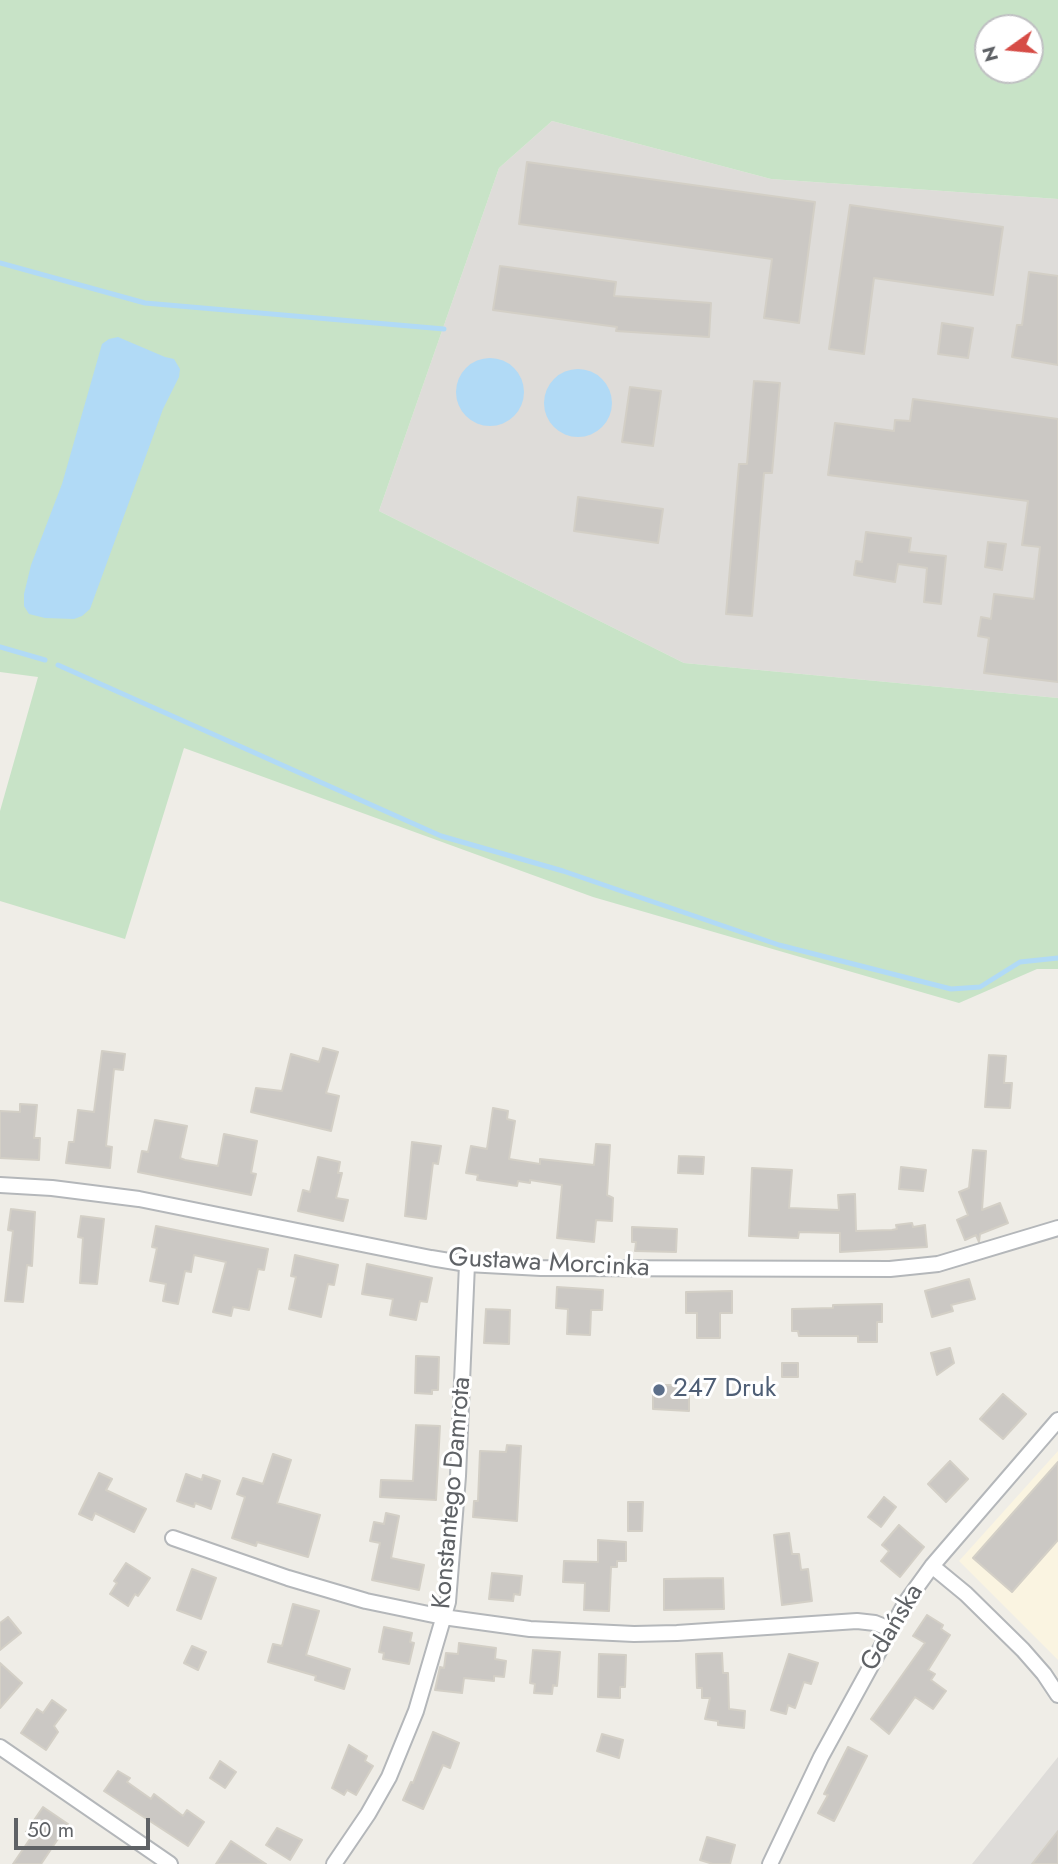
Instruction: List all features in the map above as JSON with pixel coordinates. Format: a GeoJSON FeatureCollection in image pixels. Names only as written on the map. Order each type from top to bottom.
{"type":"FeatureCollection","features":[{"type":"Feature","properties":{"kind":"street","name":"Gustawa Morcinka"},"geometry":{"type":"LineString","coordinates":[[0,1185],[52,1188],[139,1199],[467,1264],[610,1269],[873,1270],[938,1264],[1058,1228]]}},
{"type":"Feature","properties":{"kind":"street","name":"Konstantego Damrota"},"geometry":{"type":"LineString","coordinates":[[334,1864],[389,1777],[416,1711],[448,1602],[454,1550],[467,1264]]}},
{"type":"Feature","properties":{"kind":"street","name":"Gdańska"},"geometry":{"type":"LineString","coordinates":[[770,1864],[821,1758],[890,1629],[932,1566],[1058,1420]]}},
{"type":"Feature","properties":{"kind":"street"},"geometry":{"type":"LineString","coordinates":[[173,1538],[301,1582],[366,1601],[443,1617],[530,1629],[634,1634],[857,1620],[890,1629]]}},
{"type":"Feature","properties":{"kind":"street"},"geometry":{"type":"LineString","coordinates":[[932,1566],[966,1594],[1023,1650],[1058,1695]]}},
{"type":"Feature","properties":{"kind":"street"},"geometry":{"type":"LineString","coordinates":[[0,1747],[170,1864]]}},
{"type":"Feature","properties":{"kind":"shaded area"},"geometry":{"type":"Polygon","coordinates":[[[552,121],[771,179],[1058,199],[1058,698],[684,663],[379,511],[499,168],[552,121]]]}},
{"type":"Feature","properties":{"kind":"shaded area"},"geometry":{"type":"Polygon","coordinates":[[[1058,1451],[1058,1660],[959,1561],[1058,1451]]]}},
{"type":"Feature","properties":{"kind":"shaded area"},"geometry":{"type":"Polygon","coordinates":[[[1058,1757],[1058,1864],[972,1864],[1058,1757]]]}},
{"type":"Feature","properties":{"kind":"green space"},"geometry":{"type":"Polygon","coordinates":[[[0,0],[1058,0],[1058,199],[771,179],[552,121],[499,168],[379,511],[684,663],[1058,698],[1058,969],[1037,969],[959,1003],[593,897],[184,748],[125,939],[0,901],[0,811],[38,677],[0,672],[0,0]]]}},
{"type":"Feature","properties":{"kind":"water"},"geometry":{"type":"Polygon","coordinates":[[[118,337],[174,359],[180,369],[179,377],[163,409],[90,609],[74,619],[45,618],[29,614],[24,606],[24,594],[31,565],[62,484],[102,344],[118,337]]]}},
{"type":"Feature","properties":{"kind":"water"},"geometry":{"type":"Polygon","coordinates":[[[490,358],[503,361],[514,368],[521,379],[524,392],[521,405],[514,416],[503,423],[490,426],[477,423],[466,416],[459,405],[456,392],[459,379],[466,368],[477,361],[490,358]]]}},
{"type":"Feature","properties":{"kind":"water"},"geometry":{"type":"Polygon","coordinates":[[[578,369],[591,372],[602,379],[609,390],[612,403],[609,416],[602,427],[591,434],[578,437],[565,434],[554,427],[547,416],[544,403],[547,390],[554,379],[565,372],[578,369]]]}},
{"type":"Feature","properties":{"kind":"building"},"geometry":{"type":"Polygon","coordinates":[[[527,162],[815,202],[799,323],[764,318],[772,259],[519,224],[527,162]]]}},
{"type":"Feature","properties":{"kind":"building"},"geometry":{"type":"Polygon","coordinates":[[[850,205],[1003,227],[993,295],[874,278],[864,354],[829,349],[850,205]]]}},
{"type":"Feature","properties":{"kind":"building"},"geometry":{"type":"Polygon","coordinates":[[[500,266],[616,282],[614,296],[711,303],[709,337],[616,331],[617,327],[493,310],[500,266]]]}},
{"type":"Feature","properties":{"kind":"building"},"geometry":{"type":"Polygon","coordinates":[[[1029,272],[1058,276],[1058,365],[1012,357],[1017,325],[1022,325],[1029,272]]]}},
{"type":"Feature","properties":{"kind":"building"},"geometry":{"type":"Polygon","coordinates":[[[942,323],[973,328],[968,358],[938,354],[942,323]]]}},
{"type":"Feature","properties":{"kind":"building"},"geometry":{"type":"Polygon","coordinates":[[[754,381],[780,383],[772,473],[764,473],[752,616],[726,614],[739,464],[747,464],[754,381]]]}},
{"type":"Feature","properties":{"kind":"building"},"geometry":{"type":"Polygon","coordinates":[[[630,387],[661,391],[653,446],[622,442],[630,387]]]}},
{"type":"Feature","properties":{"kind":"building"},"geometry":{"type":"Polygon","coordinates":[[[913,399],[1058,419],[1058,682],[984,673],[989,638],[978,636],[981,617],[991,619],[994,594],[1034,599],[1040,547],[1022,545],[1028,501],[828,475],[835,423],[894,431],[895,420],[910,421],[913,399]]]}},
{"type":"Feature","properties":{"kind":"building"},"geometry":{"type":"Polygon","coordinates":[[[578,497],[663,509],[658,543],[574,531],[578,497]]]}},
{"type":"Feature","properties":{"kind":"building"},"geometry":{"type":"Polygon","coordinates":[[[866,532],[911,538],[909,552],[946,556],[941,604],[924,602],[927,568],[898,564],[895,582],[854,575],[856,561],[862,562],[866,532]]]}},
{"type":"Feature","properties":{"kind":"building"},"geometry":{"type":"Polygon","coordinates":[[[988,542],[1006,544],[1002,570],[985,567],[988,542]]]}},
{"type":"Feature","properties":{"kind":"building"},"geometry":{"type":"Polygon","coordinates":[[[323,1048],[338,1052],[326,1093],[339,1096],[331,1131],[251,1112],[256,1088],[282,1091],[291,1054],[319,1062],[323,1048]]]}},
{"type":"Feature","properties":{"kind":"building"},"geometry":{"type":"Polygon","coordinates":[[[102,1051],[125,1054],[123,1070],[114,1069],[106,1146],[112,1147],[110,1168],[66,1163],[69,1142],[74,1142],[78,1110],[94,1112],[102,1051]]]}},
{"type":"Feature","properties":{"kind":"building"},"geometry":{"type":"Polygon","coordinates":[[[989,1055],[1006,1056],[1004,1083],[1012,1083],[1010,1108],[985,1107],[989,1055]]]}},
{"type":"Feature","properties":{"kind":"building"},"geometry":{"type":"Polygon","coordinates":[[[20,1104],[37,1105],[34,1138],[40,1138],[39,1160],[0,1158],[0,1111],[20,1112],[20,1104]]]}},
{"type":"Feature","properties":{"kind":"building"},"geometry":{"type":"Polygon","coordinates":[[[493,1108],[508,1111],[507,1119],[515,1121],[509,1159],[540,1164],[540,1159],[594,1165],[596,1144],[610,1145],[607,1195],[613,1198],[612,1221],[596,1220],[594,1242],[557,1238],[562,1185],[530,1180],[530,1183],[518,1181],[517,1186],[477,1180],[478,1175],[466,1173],[471,1146],[487,1149],[493,1108]]]}},
{"type":"Feature","properties":{"kind":"building"},"geometry":{"type":"Polygon","coordinates":[[[155,1120],[187,1126],[180,1158],[185,1160],[218,1166],[224,1134],[257,1141],[251,1173],[256,1174],[251,1195],[138,1172],[142,1151],[148,1152],[155,1120]]]}},
{"type":"Feature","properties":{"kind":"building"},"geometry":{"type":"Polygon","coordinates":[[[412,1142],[441,1146],[438,1164],[433,1163],[426,1219],[405,1216],[412,1142]]]}},
{"type":"Feature","properties":{"kind":"building"},"geometry":{"type":"Polygon","coordinates":[[[973,1150],[986,1151],[982,1210],[1000,1203],[1008,1223],[980,1234],[979,1242],[976,1235],[965,1240],[957,1220],[968,1215],[959,1192],[969,1188],[973,1150]]]}},
{"type":"Feature","properties":{"kind":"building"},"geometry":{"type":"Polygon","coordinates":[[[679,1156],[704,1157],[703,1174],[678,1173],[679,1156]]]}},
{"type":"Feature","properties":{"kind":"building"},"geometry":{"type":"Polygon","coordinates":[[[318,1157],[340,1162],[338,1173],[342,1173],[336,1198],[348,1200],[343,1221],[298,1211],[303,1190],[310,1192],[318,1157]]]}},
{"type":"Feature","properties":{"kind":"building"},"geometry":{"type":"Polygon","coordinates":[[[901,1167],[926,1170],[923,1191],[899,1189],[901,1167]]]}},
{"type":"Feature","properties":{"kind":"building"},"geometry":{"type":"Polygon","coordinates":[[[752,1168],[792,1170],[789,1208],[839,1210],[838,1195],[855,1194],[856,1231],[892,1230],[897,1229],[896,1225],[912,1223],[913,1227],[925,1225],[927,1247],[840,1252],[840,1233],[799,1232],[798,1238],[749,1236],[752,1168]]]}},
{"type":"Feature","properties":{"kind":"building"},"geometry":{"type":"Polygon","coordinates":[[[11,1209],[35,1212],[32,1266],[27,1265],[23,1302],[5,1301],[13,1231],[8,1230],[11,1209]]]}},
{"type":"Feature","properties":{"kind":"building"},"geometry":{"type":"Polygon","coordinates":[[[81,1216],[104,1219],[97,1284],[80,1283],[83,1238],[78,1237],[81,1216]]]}},
{"type":"Feature","properties":{"kind":"building"},"geometry":{"type":"Polygon","coordinates":[[[156,1226],[268,1249],[264,1270],[258,1269],[249,1310],[233,1307],[231,1316],[213,1312],[226,1262],[194,1255],[191,1272],[185,1271],[178,1304],[163,1301],[166,1284],[150,1281],[157,1248],[152,1247],[156,1226]]]}},
{"type":"Feature","properties":{"kind":"building"},"geometry":{"type":"Polygon","coordinates":[[[632,1227],[677,1229],[676,1252],[635,1251],[636,1242],[632,1242],[632,1227]]]}},
{"type":"Feature","properties":{"kind":"building"},"geometry":{"type":"Polygon","coordinates":[[[295,1255],[338,1265],[334,1285],[328,1284],[321,1317],[289,1309],[296,1277],[291,1276],[295,1255]]]}},
{"type":"Feature","properties":{"kind":"building"},"geometry":{"type":"Polygon","coordinates":[[[367,1264],[432,1278],[427,1302],[420,1301],[416,1320],[390,1315],[393,1299],[362,1294],[367,1264]]]}},
{"type":"Feature","properties":{"kind":"building"},"geometry":{"type":"Polygon","coordinates":[[[969,1279],[975,1299],[951,1305],[953,1311],[932,1317],[925,1291],[969,1279]]]}},
{"type":"Feature","properties":{"kind":"building"},"geometry":{"type":"Polygon","coordinates":[[[557,1287],[603,1290],[602,1310],[591,1310],[590,1335],[567,1334],[568,1309],[556,1308],[557,1287]]]}},
{"type":"Feature","properties":{"kind":"building"},"geometry":{"type":"Polygon","coordinates":[[[732,1291],[732,1313],[720,1313],[720,1338],[697,1338],[697,1313],[686,1313],[686,1292],[732,1291]]]}},
{"type":"Feature","properties":{"kind":"building"},"geometry":{"type":"Polygon","coordinates":[[[882,1304],[882,1322],[877,1322],[877,1342],[858,1342],[858,1336],[799,1336],[798,1331],[792,1331],[792,1309],[882,1304]]]}},
{"type":"Feature","properties":{"kind":"building"},"geometry":{"type":"Polygon","coordinates":[[[486,1309],[510,1310],[509,1344],[484,1343],[486,1309]]]}},
{"type":"Feature","properties":{"kind":"building"},"geometry":{"type":"Polygon","coordinates":[[[950,1348],[954,1363],[937,1375],[931,1353],[950,1348]]]}},
{"type":"Feature","properties":{"kind":"building"},"geometry":{"type":"Polygon","coordinates":[[[416,1356],[439,1357],[438,1390],[432,1390],[432,1394],[415,1393],[416,1356]]]}},
{"type":"Feature","properties":{"kind":"building"},"geometry":{"type":"Polygon","coordinates":[[[782,1363],[798,1363],[798,1377],[782,1377],[782,1363]]]}},
{"type":"Feature","properties":{"kind":"building"},"geometry":{"type":"Polygon","coordinates":[[[689,1385],[689,1411],[653,1409],[653,1386],[689,1385]]]}},
{"type":"Feature","properties":{"kind":"building"},"geometry":{"type":"Polygon","coordinates":[[[1003,1394],[1026,1414],[1003,1439],[980,1419],[1003,1394]]]}},
{"type":"Feature","properties":{"kind":"building"},"geometry":{"type":"Polygon","coordinates":[[[416,1425],[440,1426],[436,1500],[380,1497],[381,1480],[413,1481],[416,1425]]]}},
{"type":"Feature","properties":{"kind":"building"},"geometry":{"type":"Polygon","coordinates":[[[507,1445],[521,1446],[517,1521],[473,1517],[474,1501],[478,1501],[480,1451],[506,1452],[507,1445]]]}},
{"type":"Feature","properties":{"kind":"building"},"geometry":{"type":"Polygon","coordinates":[[[273,1454],[291,1460],[277,1503],[320,1515],[308,1557],[257,1542],[256,1546],[232,1538],[245,1497],[237,1494],[243,1478],[263,1484],[273,1454]]]}},
{"type":"Feature","properties":{"kind":"building"},"geometry":{"type":"Polygon","coordinates":[[[950,1461],[968,1479],[946,1502],[928,1484],[950,1461]]]}},
{"type":"Feature","properties":{"kind":"building"},"geometry":{"type":"Polygon","coordinates":[[[1058,1462],[1058,1540],[1012,1592],[973,1558],[1058,1462]]]}},
{"type":"Feature","properties":{"kind":"building"},"geometry":{"type":"Polygon","coordinates":[[[99,1473],[112,1479],[106,1490],[146,1509],[134,1532],[95,1513],[92,1520],[79,1514],[99,1473]]]}},
{"type":"Feature","properties":{"kind":"building"},"geometry":{"type":"Polygon","coordinates":[[[186,1474],[202,1480],[203,1475],[220,1481],[211,1509],[195,1503],[194,1507],[177,1501],[186,1474]]]}},
{"type":"Feature","properties":{"kind":"building"},"geometry":{"type":"Polygon","coordinates":[[[884,1497],[896,1507],[881,1527],[868,1517],[884,1497]]]}},
{"type":"Feature","properties":{"kind":"building"},"geometry":{"type":"Polygon","coordinates":[[[628,1502],[643,1502],[642,1531],[628,1531],[628,1502]]]}},
{"type":"Feature","properties":{"kind":"building"},"geometry":{"type":"Polygon","coordinates":[[[386,1513],[399,1516],[391,1558],[424,1565],[419,1590],[372,1580],[380,1543],[370,1541],[374,1522],[384,1524],[386,1513]]]}},
{"type":"Feature","properties":{"kind":"building"},"geometry":{"type":"Polygon","coordinates":[[[899,1525],[924,1547],[900,1577],[881,1561],[889,1551],[882,1545],[899,1525]]]}},
{"type":"Feature","properties":{"kind":"building"},"geometry":{"type":"Polygon","coordinates":[[[789,1533],[792,1554],[799,1554],[801,1570],[808,1569],[812,1601],[782,1605],[774,1535],[789,1533]]]}},
{"type":"Feature","properties":{"kind":"building"},"geometry":{"type":"Polygon","coordinates":[[[598,1540],[626,1542],[626,1561],[617,1561],[617,1567],[611,1567],[609,1611],[584,1610],[585,1583],[563,1582],[564,1561],[598,1562],[598,1540]]]}},
{"type":"Feature","properties":{"kind":"building"},"geometry":{"type":"Polygon","coordinates":[[[126,1563],[150,1578],[128,1606],[110,1594],[117,1583],[114,1581],[126,1563]]]}},
{"type":"Feature","properties":{"kind":"building"},"geometry":{"type":"Polygon","coordinates":[[[192,1569],[216,1578],[201,1619],[177,1610],[192,1569]]]}},
{"type":"Feature","properties":{"kind":"building"},"geometry":{"type":"Polygon","coordinates":[[[492,1573],[522,1576],[520,1595],[514,1594],[513,1601],[489,1599],[492,1573]]]}},
{"type":"Feature","properties":{"kind":"building"},"geometry":{"type":"Polygon","coordinates":[[[723,1578],[724,1609],[664,1610],[664,1579],[723,1578]]]}},
{"type":"Feature","properties":{"kind":"building"},"geometry":{"type":"Polygon","coordinates":[[[293,1604],[319,1611],[306,1655],[350,1669],[344,1689],[315,1680],[316,1676],[268,1662],[273,1644],[282,1646],[293,1604]]]}},
{"type":"Feature","properties":{"kind":"building"},"geometry":{"type":"Polygon","coordinates":[[[927,1615],[943,1625],[941,1629],[950,1635],[928,1670],[935,1674],[931,1680],[946,1691],[933,1709],[915,1697],[889,1734],[871,1719],[925,1643],[913,1636],[927,1615]]]}},
{"type":"Feature","properties":{"kind":"building"},"geometry":{"type":"Polygon","coordinates":[[[8,1617],[21,1633],[0,1650],[0,1623],[8,1617]]]}},
{"type":"Feature","properties":{"kind":"building"},"geometry":{"type":"Polygon","coordinates":[[[384,1627],[412,1633],[410,1642],[414,1643],[409,1664],[383,1659],[384,1653],[379,1652],[384,1627]]]}},
{"type":"Feature","properties":{"kind":"building"},"geometry":{"type":"Polygon","coordinates":[[[459,1643],[496,1648],[495,1659],[506,1661],[504,1677],[494,1676],[494,1681],[464,1678],[462,1693],[435,1690],[440,1667],[444,1668],[446,1653],[458,1654],[459,1643]]]}},
{"type":"Feature","properties":{"kind":"building"},"geometry":{"type":"Polygon","coordinates":[[[192,1646],[206,1652],[198,1670],[184,1663],[192,1646]]]}},
{"type":"Feature","properties":{"kind":"building"},"geometry":{"type":"Polygon","coordinates":[[[533,1650],[560,1652],[557,1686],[553,1685],[552,1694],[534,1693],[535,1684],[530,1683],[533,1650]]]}},
{"type":"Feature","properties":{"kind":"building"},"geometry":{"type":"Polygon","coordinates":[[[722,1653],[723,1673],[728,1673],[729,1709],[745,1711],[744,1728],[718,1725],[718,1721],[705,1719],[710,1698],[702,1698],[702,1688],[697,1688],[696,1654],[722,1653]]]}},
{"type":"Feature","properties":{"kind":"building"},"geometry":{"type":"Polygon","coordinates":[[[599,1654],[626,1655],[625,1687],[620,1687],[620,1698],[598,1697],[599,1654]]]}},
{"type":"Feature","properties":{"kind":"building"},"geometry":{"type":"Polygon","coordinates":[[[789,1654],[818,1663],[811,1684],[804,1682],[795,1708],[788,1705],[786,1714],[771,1710],[789,1654]]]}},
{"type":"Feature","properties":{"kind":"building"},"geometry":{"type":"Polygon","coordinates":[[[0,1663],[22,1683],[0,1708],[0,1663]]]}},
{"type":"Feature","properties":{"kind":"building"},"geometry":{"type":"Polygon","coordinates":[[[52,1700],[66,1710],[54,1726],[58,1732],[46,1750],[21,1733],[37,1709],[43,1713],[52,1700]]]}},
{"type":"Feature","properties":{"kind":"building"},"geometry":{"type":"Polygon","coordinates":[[[433,1732],[459,1743],[450,1768],[443,1765],[423,1809],[403,1800],[411,1782],[413,1783],[433,1732]]]}},
{"type":"Feature","properties":{"kind":"building"},"geometry":{"type":"Polygon","coordinates":[[[602,1734],[623,1740],[619,1758],[597,1751],[602,1734]]]}},
{"type":"Feature","properties":{"kind":"building"},"geometry":{"type":"Polygon","coordinates":[[[349,1745],[367,1756],[365,1761],[373,1766],[356,1795],[347,1790],[344,1795],[332,1788],[349,1745]]]}},
{"type":"Feature","properties":{"kind":"building"},"geometry":{"type":"Polygon","coordinates":[[[848,1747],[867,1756],[834,1821],[818,1813],[828,1795],[824,1794],[848,1747]]]}},
{"type":"Feature","properties":{"kind":"building"},"geometry":{"type":"Polygon","coordinates":[[[220,1761],[236,1772],[225,1788],[210,1778],[220,1761]]]}},
{"type":"Feature","properties":{"kind":"building"},"geometry":{"type":"Polygon","coordinates":[[[118,1771],[130,1778],[127,1782],[151,1799],[154,1794],[183,1816],[187,1810],[204,1822],[188,1846],[104,1791],[118,1771]]]}},
{"type":"Feature","properties":{"kind":"building"},"geometry":{"type":"Polygon","coordinates":[[[43,1807],[68,1824],[41,1864],[13,1864],[32,1836],[26,1832],[43,1807]]]}},
{"type":"Feature","properties":{"kind":"building"},"geometry":{"type":"Polygon","coordinates":[[[277,1828],[302,1840],[290,1860],[266,1845],[277,1828]]]}},
{"type":"Feature","properties":{"kind":"building"},"geometry":{"type":"Polygon","coordinates":[[[1058,1831],[1058,1864],[1032,1864],[1058,1831]]]}},
{"type":"Feature","properties":{"kind":"building"},"geometry":{"type":"Polygon","coordinates":[[[707,1837],[735,1845],[730,1864],[713,1864],[700,1860],[707,1837]]]}},
{"type":"Feature","properties":{"kind":"building"},"geometry":{"type":"Polygon","coordinates":[[[231,1841],[266,1864],[216,1864],[231,1841]]]}},
{"type":"Feature","properties":{"kind":"waterway"},"geometry":{"type":"LineString","coordinates":[[0,263],[145,303],[444,329]]}},
{"type":"Feature","properties":{"kind":"waterway"},"geometry":{"type":"LineString","coordinates":[[0,647],[45,660]]}},
{"type":"Feature","properties":{"kind":"waterway"},"geometry":{"type":"LineString","coordinates":[[58,665],[441,836],[563,871],[779,945],[951,989],[980,987],[1020,962],[1058,958]]}},
{"type":"Feature","properties":{"kind":"place","name":"247 Druk"},"geometry":{"type":"Point","coordinates":[659,1390]}}]}
